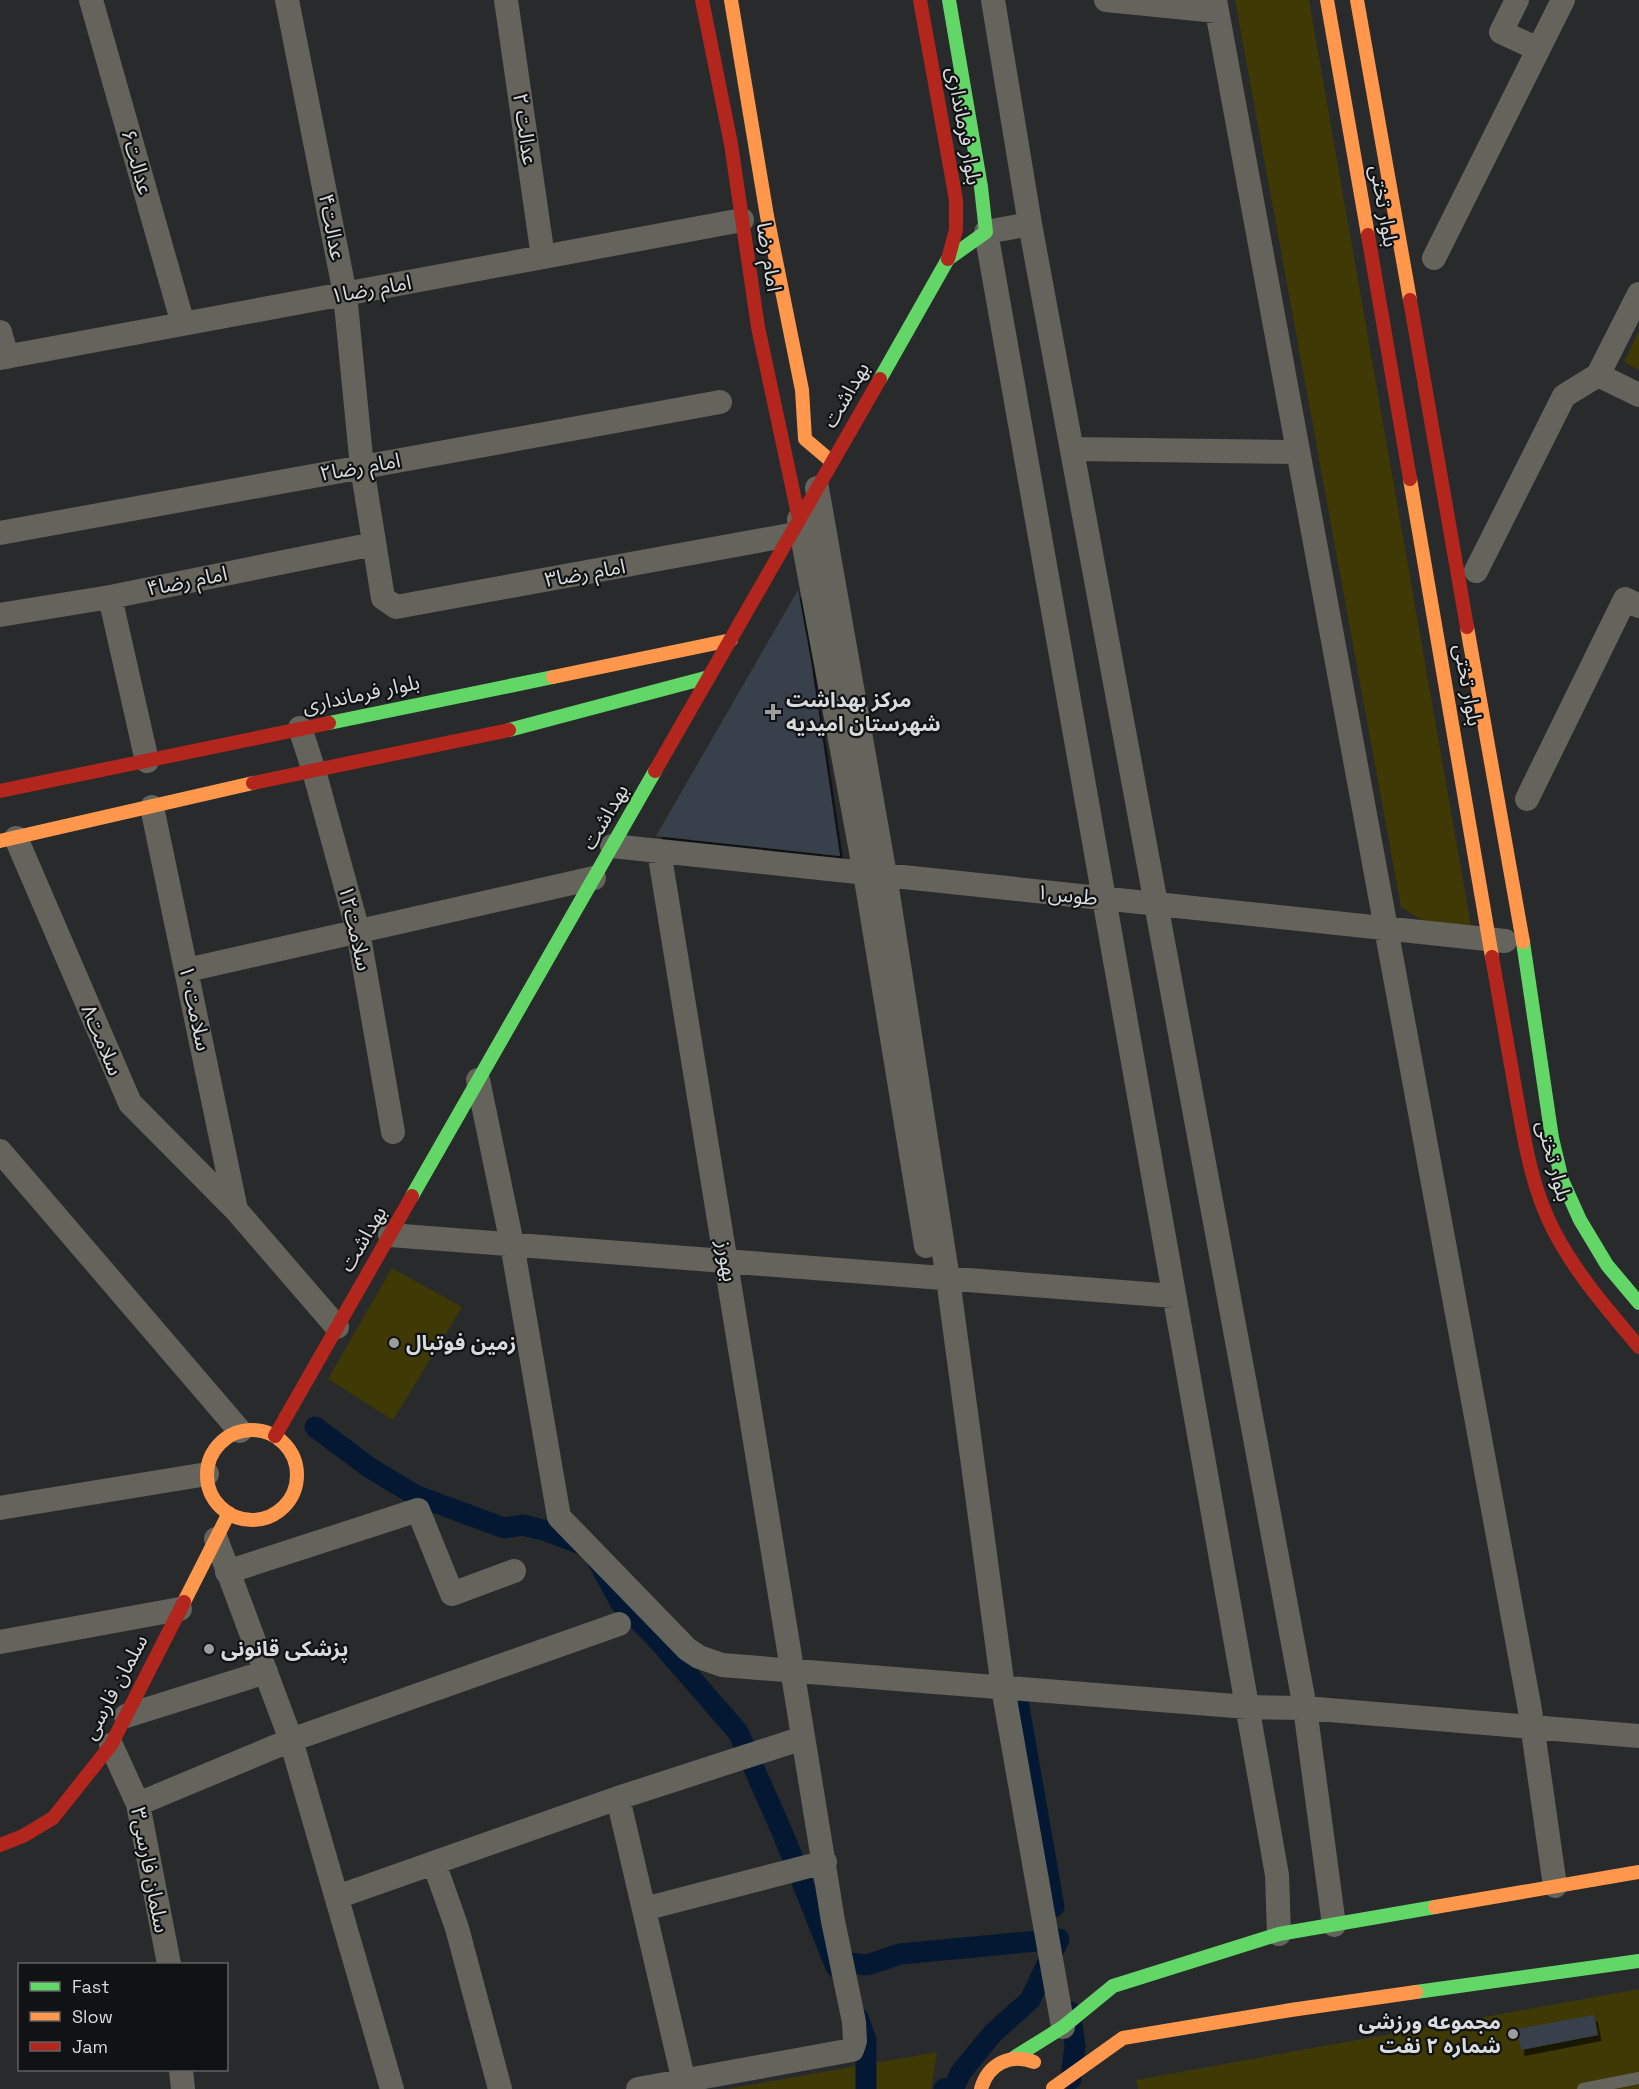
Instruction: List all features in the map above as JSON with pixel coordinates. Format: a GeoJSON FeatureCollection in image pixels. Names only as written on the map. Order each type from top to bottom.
{"type":"FeatureCollection","features":[{"type":"Feature","properties":{"kind":"street","name":"عدالت۶"},"geometry":{"type":"LineString","coordinates":[[91,0],[183,324]]}},
{"type":"Feature","properties":{"kind":"street","name":"عدالت۴"},"geometry":{"type":"LineString","coordinates":[[287,0],[345,294],[362,467],[383,598]]}},
{"type":"Feature","properties":{"kind":"street","name":"عدالت ۲"},"geometry":{"type":"LineString","coordinates":[[506,0],[543,257]]}},
{"type":"Feature","properties":{"kind":"street","name":"امام رضا"},"geometry":{"type":"LineString","coordinates":[[702,0],[731,144],[758,327],[788,472],[795,527]]}},
{"type":"Feature","properties":{"kind":"street","name":"امام رضا"},"geometry":{"type":"LineString","coordinates":[[731,0],[767,216],[802,390],[805,438],[832,462]]}},
{"type":"Feature","properties":{"kind":"street","name":"بلوار فرمانداری"},"geometry":{"type":"LineString","coordinates":[[920,0],[956,200],[956,230],[948,259]]}},
{"type":"Feature","properties":{"kind":"street","name":"بلوار فرمانداری"},"geometry":{"type":"LineString","coordinates":[[949,0],[981,187],[986,232]]}},
{"type":"Feature","properties":{"kind":"street"},"geometry":{"type":"LineString","coordinates":[[993,0],[1030,224],[1305,1708],[1334,1925]]}},
{"type":"Feature","properties":{"kind":"street"},"geometry":{"type":"LineString","coordinates":[[1106,0],[1216,5],[1532,1727],[1555,1886]]}},
{"type":"Feature","properties":{"kind":"street","name":"بلوار تختی"},"geometry":{"type":"LineString","coordinates":[[1328,0],[1527,1158],[1541,1202],[1560,1243],[1591,1288],[1639,1347]]}},
{"type":"Feature","properties":{"kind":"street","name":"بلوار تختی"},"geometry":{"type":"LineString","coordinates":[[1357,0],[1523,944],[1552,1138],[1562,1180],[1580,1220],[1607,1265],[1639,1303]]}},
{"type":"Feature","properties":{"kind":"street"},"geometry":{"type":"LineString","coordinates":[[1517,0],[1501,32],[1538,49]]}},
{"type":"Feature","properties":{"kind":"street"},"geometry":{"type":"LineString","coordinates":[[1434,258],[1563,0]]}},
{"type":"Feature","properties":{"kind":"street","name":"امام رضا۱"},"geometry":{"type":"LineString","coordinates":[[4,357],[742,220]]}},
{"type":"Feature","properties":{"kind":"street"},"geometry":{"type":"LineString","coordinates":[[1030,224],[986,232],[1277,1875],[1279,1934]]}},
{"type":"Feature","properties":{"kind":"street","name":"بهداشت"},"geometry":{"type":"LineString","coordinates":[[275,1436],[948,259],[986,232]]}},
{"type":"Feature","properties":{"kind":"street"},"geometry":{"type":"LineString","coordinates":[[1476,571],[1564,396],[1598,375],[1639,294]]}},
{"type":"Feature","properties":{"kind":"street"},"geometry":{"type":"LineString","coordinates":[[0,332],[4,357]]}},
{"type":"Feature","properties":{"kind":"street"},"geometry":{"type":"LineString","coordinates":[[1598,375],[1639,395]]}},
{"type":"Feature","properties":{"kind":"street","name":"امام رضا۲"},"geometry":{"type":"LineString","coordinates":[[0,533],[720,402]]}},
{"type":"Feature","properties":{"kind":"street"},"geometry":{"type":"LineString","coordinates":[[1072,449],[1298,452]]}},
{"type":"Feature","properties":{"kind":"street"},"geometry":{"type":"LineString","coordinates":[[817,488],[875,874],[1003,1688],[1063,2027]]}},
{"type":"Feature","properties":{"kind":"street"},"geometry":{"type":"LineString","coordinates":[[795,527],[875,874]]}},
{"type":"Feature","properties":{"kind":"street","name":"امام رضا۳"},"geometry":{"type":"LineString","coordinates":[[383,598],[396,607],[795,527]]}},
{"type":"Feature","properties":{"kind":"street","name":"امام رضا۴"},"geometry":{"type":"LineString","coordinates":[[0,615],[110,597],[374,544]]}},
{"type":"Feature","properties":{"kind":"street"},"geometry":{"type":"LineString","coordinates":[[110,597],[147,761]]}},
{"type":"Feature","properties":{"kind":"street"},"geometry":{"type":"LineString","coordinates":[[1527,799],[1625,599],[1639,606]]}},
{"type":"Feature","properties":{"kind":"street","name":"بلوار فرمانداری"},"geometry":{"type":"LineString","coordinates":[[0,791],[731,640]]}},
{"type":"Feature","properties":{"kind":"street"},"geometry":{"type":"LineString","coordinates":[[8,839],[238,786],[510,730],[709,677]]}},
{"type":"Feature","properties":{"kind":"street","name":"سلامت۱۲"},"geometry":{"type":"LineString","coordinates":[[300,728],[358,932],[393,1132]]}},
{"type":"Feature","properties":{"kind":"street","name":"سلامت۱۰"},"geometry":{"type":"LineString","coordinates":[[152,807],[236,1210]]}},
{"type":"Feature","properties":{"kind":"street","name":"سلامت۸"},"geometry":{"type":"LineString","coordinates":[[8,839],[129,1103],[236,1210],[337,1327]]}},
{"type":"Feature","properties":{"kind":"street","name":"طوس۱"},"geometry":{"type":"LineString","coordinates":[[612,846],[1523,944]]}},
{"type":"Feature","properties":{"kind":"street","name":"بهورز"},"geometry":{"type":"LineString","coordinates":[[659,851],[833,1921],[854,2022],[855,2041],[852,2050],[684,2082]]}},
{"type":"Feature","properties":{"kind":"street"},"geometry":{"type":"LineString","coordinates":[[187,970],[594,878]]}},
{"type":"Feature","properties":{"kind":"street"},"geometry":{"type":"LineString","coordinates":[[478,1080],[512,1244],[559,1517],[687,1649],[699,1657],[722,1665],[1247,1707],[1305,1708],[1639,1736]]}},
{"type":"Feature","properties":{"kind":"street"},"geometry":{"type":"LineString","coordinates":[[0,1151],[240,1431]]}},
{"type":"Feature","properties":{"kind":"street"},"geometry":{"type":"LineString","coordinates":[[390,1235],[1174,1296]]}},
{"type":"Feature","properties":{"kind":"street"},"geometry":{"type":"LineString","coordinates":[[240,1431],[264,1431],[275,1436],[284,1443],[295,1464],[297,1475],[290,1498],[273,1514],[263,1518],[240,1518],[229,1514],[212,1497],[208,1486],[208,1463],[213,1452],[230,1435],[240,1431]]}},
{"type":"Feature","properties":{"kind":"street"},"geometry":{"type":"LineString","coordinates":[[0,1508],[207,1474]]}},
{"type":"Feature","properties":{"kind":"street"},"geometry":{"type":"LineString","coordinates":[[227,1572],[418,1510],[452,1594],[514,1571]]}},
{"type":"Feature","properties":{"kind":"street","name":"سلمان فارسی"},"geometry":{"type":"LineString","coordinates":[[0,1845],[23,1836],[53,1818],[111,1745],[229,1514]]}},
{"type":"Feature","properties":{"kind":"street"},"geometry":{"type":"LineString","coordinates":[[216,1539],[291,1740],[392,2089]]}},
{"type":"Feature","properties":{"kind":"street"},"geometry":{"type":"LineString","coordinates":[[0,1642],[180,1609]]}},
{"type":"Feature","properties":{"kind":"street"},"geometry":{"type":"LineString","coordinates":[[138,1804],[291,1740],[619,1624]]}},
{"type":"Feature","properties":{"kind":"street"},"geometry":{"type":"LineString","coordinates":[[126,1716],[266,1672]]}},
{"type":"Feature","properties":{"kind":"street"},"geometry":{"type":"LineString","coordinates":[[337,1897],[618,1798],[803,1738]]}},
{"type":"Feature","properties":{"kind":"street","name":"سلمان فارسی۳"},"geometry":{"type":"LineString","coordinates":[[111,1745],[138,1804],[169,1963]]}},
{"type":"Feature","properties":{"kind":"street"},"geometry":{"type":"LineString","coordinates":[[618,1798],[684,2082],[638,2089]]}},
{"type":"Feature","properties":{"kind":"street"},"geometry":{"type":"LineString","coordinates":[[644,1909],[825,1862]]}},
{"type":"Feature","properties":{"kind":"street"},"geometry":{"type":"LineString","coordinates":[[434,1863],[457,1928],[500,2089]]}},
{"type":"Feature","properties":{"kind":"street"},"geometry":{"type":"LineString","coordinates":[[1015,2058],[1063,2027],[1113,1986],[1279,1934],[1639,1872]]}},
{"type":"Feature","properties":{"kind":"street"},"geometry":{"type":"LineString","coordinates":[[981,2089],[989,2070],[1001,2061],[1015,2058],[1030,2060],[1050,2081],[1123,2038],[1291,2010],[1639,1961]]}},
{"type":"Feature","properties":{"kind":"street"},"geometry":{"type":"LineString","coordinates":[[181,2071],[183,2089]]}},
{"type":"Feature","properties":{"kind":"lane"},"geometry":{"type":"LineString","coordinates":[[1583,2089],[1639,2078]]}},
{"type":"Feature","properties":{"kind":"shaded area"},"geometry":{"type":"Polygon","coordinates":[[[1235,0],[1309,0],[1473,937],[1440,932],[1401,907],[1235,0]]]}},
{"type":"Feature","properties":{"kind":"shaded area"},"geometry":{"type":"Polygon","coordinates":[[[1639,331],[1639,370],[1624,362],[1639,331]]]}},
{"type":"Feature","properties":{"kind":"shaded area","name":"زمین فوتبال"},"geometry":{"type":"Polygon","coordinates":[[[392,1268],[462,1307],[393,1420],[328,1379],[392,1268]]]}},
{"type":"Feature","properties":{"kind":"shaded area","name":"مجموعه ورزشی شماره ۲ نفت"},"geometry":{"type":"Polygon","coordinates":[[[1639,1989],[1639,2089],[1138,2089],[1136,2080],[1639,1989]]]}},
{"type":"Feature","properties":{"kind":"shaded area"},"geometry":{"type":"Polygon","coordinates":[[[937,2052],[931,2089],[727,2089],[937,2052]]]}},
{"type":"Feature","properties":{"kind":"building","name":"مرکز بهداشت شهرستان امیدیه"},"geometry":{"type":"Polygon","coordinates":[[[798,590],[840,856],[656,836],[798,590]]]}},
{"type":"Feature","properties":{"kind":"building"},"geometry":{"type":"Polygon","coordinates":[[[1594,2015],[1598,2035],[1521,2050],[1518,2029],[1594,2015]]]}},
{"type":"Feature","properties":{"kind":"waterway"},"geometry":{"type":"LineString","coordinates":[[315,1427],[370,1468],[415,1495],[504,1528],[523,1525],[547,1531],[591,1548],[620,1602],[656,1638],[738,1732],[783,1834],[836,1967]]}},
{"type":"Feature","properties":{"kind":"waterway"},"geometry":{"type":"LineString","coordinates":[[1018,1701],[1054,1907]]}},
{"type":"Feature","properties":{"kind":"waterway"},"geometry":{"type":"LineString","coordinates":[[830,1954],[849,1963],[867,1965],[900,1954],[1059,1939],[1030,2000],[993,2033],[961,2072],[954,2087],[944,2089]]}},
{"type":"Feature","properties":{"kind":"waterway"},"geometry":{"type":"LineString","coordinates":[[1070,2012],[1075,2045],[1071,2079]]}},
{"type":"Feature","properties":{"kind":"waterway"},"geometry":{"type":"LineString","coordinates":[[858,2018],[866,2040],[866,2089]]}},
{"type":"Feature","properties":{"kind":"traffic: fast"},"geometry":{"type":"LineString","coordinates":[[880,379],[948,259],[986,232],[981,187],[949,0]]}},
{"type":"Feature","properties":{"kind":"traffic: fast"},"geometry":{"type":"LineString","coordinates":[[329,723],[553,677]]}},
{"type":"Feature","properties":{"kind":"traffic: fast"},"geometry":{"type":"LineString","coordinates":[[509,730],[709,677]]}},
{"type":"Feature","properties":{"kind":"traffic: fast"},"geometry":{"type":"LineString","coordinates":[[412,1196],[655,771]]}},
{"type":"Feature","properties":{"kind":"traffic: fast"},"geometry":{"type":"LineString","coordinates":[[1523,942],[1552,1138],[1562,1180],[1580,1220],[1607,1265],[1639,1303]]}},
{"type":"Feature","properties":{"kind":"traffic: fast"},"geometry":{"type":"LineString","coordinates":[[1015,2057],[1063,2027],[1113,1986],[1279,1934],[1435,1907]]}},
{"type":"Feature","properties":{"kind":"traffic: fast"},"geometry":{"type":"LineString","coordinates":[[1416,1992],[1639,1961]]}},
{"type":"Feature","properties":{"kind":"traffic: slow"},"geometry":{"type":"LineString","coordinates":[[731,0],[767,216],[802,390],[805,439],[832,462]]}},
{"type":"Feature","properties":{"kind":"traffic: slow"},"geometry":{"type":"LineString","coordinates":[[1327,0],[1368,235]]}},
{"type":"Feature","properties":{"kind":"traffic: slow"},"geometry":{"type":"LineString","coordinates":[[1357,0],[1410,300]]}},
{"type":"Feature","properties":{"kind":"traffic: slow"},"geometry":{"type":"LineString","coordinates":[[1410,479],[1492,957]]}},
{"type":"Feature","properties":{"kind":"traffic: slow"},"geometry":{"type":"LineString","coordinates":[[1467,627],[1523,942]]}},
{"type":"Feature","properties":{"kind":"traffic: slow"},"geometry":{"type":"LineString","coordinates":[[553,677],[731,640]]}},
{"type":"Feature","properties":{"kind":"traffic: slow"},"geometry":{"type":"LineString","coordinates":[[0,841],[253,783]]}},
{"type":"Feature","properties":{"kind":"traffic: slow"},"geometry":{"type":"LineString","coordinates":[[252,1430],[269,1434],[284,1443],[293,1458],[297,1475],[293,1492],[284,1507],[269,1516],[252,1520],[235,1516],[220,1507],[211,1492],[207,1475],[211,1458],[220,1443],[235,1434],[252,1430]]}},
{"type":"Feature","properties":{"kind":"traffic: slow"},"geometry":{"type":"LineString","coordinates":[[184,1602],[229,1513]]}},
{"type":"Feature","properties":{"kind":"traffic: slow"},"geometry":{"type":"LineString","coordinates":[[1435,1907],[1639,1872]]}},
{"type":"Feature","properties":{"kind":"traffic: slow"},"geometry":{"type":"LineString","coordinates":[[1053,2088],[1123,2038],[1416,1992]]}},
{"type":"Feature","properties":{"kind":"traffic: slow"},"geometry":{"type":"LineString","coordinates":[[981,2089],[989,2073],[1001,2063],[1017,2059],[1034,2062]]}},
{"type":"Feature","properties":{"kind":"traffic: jam"},"geometry":{"type":"LineString","coordinates":[[702,0],[731,144],[758,327],[799,519]]}},
{"type":"Feature","properties":{"kind":"traffic: jam"},"geometry":{"type":"LineString","coordinates":[[920,0],[956,200],[956,230],[948,259]]}},
{"type":"Feature","properties":{"kind":"traffic: jam"},"geometry":{"type":"LineString","coordinates":[[1368,235],[1410,479]]}},
{"type":"Feature","properties":{"kind":"traffic: jam"},"geometry":{"type":"LineString","coordinates":[[1410,300],[1467,627]]}},
{"type":"Feature","properties":{"kind":"traffic: jam"},"geometry":{"type":"LineString","coordinates":[[655,771],[880,379]]}},
{"type":"Feature","properties":{"kind":"traffic: jam"},"geometry":{"type":"LineString","coordinates":[[0,791],[329,723]]}},
{"type":"Feature","properties":{"kind":"traffic: jam"},"geometry":{"type":"LineString","coordinates":[[253,783],[509,730]]}},
{"type":"Feature","properties":{"kind":"traffic: jam"},"geometry":{"type":"LineString","coordinates":[[1492,957],[1525,1144],[1540,1198],[1555,1233],[1573,1263],[1639,1347]]}},
{"type":"Feature","properties":{"kind":"traffic: jam"},"geometry":{"type":"LineString","coordinates":[[275,1436],[412,1196]]}},
{"type":"Feature","properties":{"kind":"traffic: jam"},"geometry":{"type":"LineString","coordinates":[[0,1845],[23,1836],[53,1818],[111,1745],[184,1602]]}},
{"type":"Feature","properties":{"kind":"place","name":"مرکز بهداشت شهرستان امیدیه"},"geometry":{"type":"Point","coordinates":[773,712]}},
{"type":"Feature","properties":{"kind":"place","name":"زمین فوتبال"},"geometry":{"type":"Point","coordinates":[394,1343]}},
{"type":"Feature","properties":{"kind":"place","name":"پزشکی قانونی"},"geometry":{"type":"Point","coordinates":[209,1649]}},
{"type":"Feature","properties":{"kind":"place","name":"مجموعه ورزشی شماره ۲ نفت"},"geometry":{"type":"Point","coordinates":[1513,2034]}}]}
